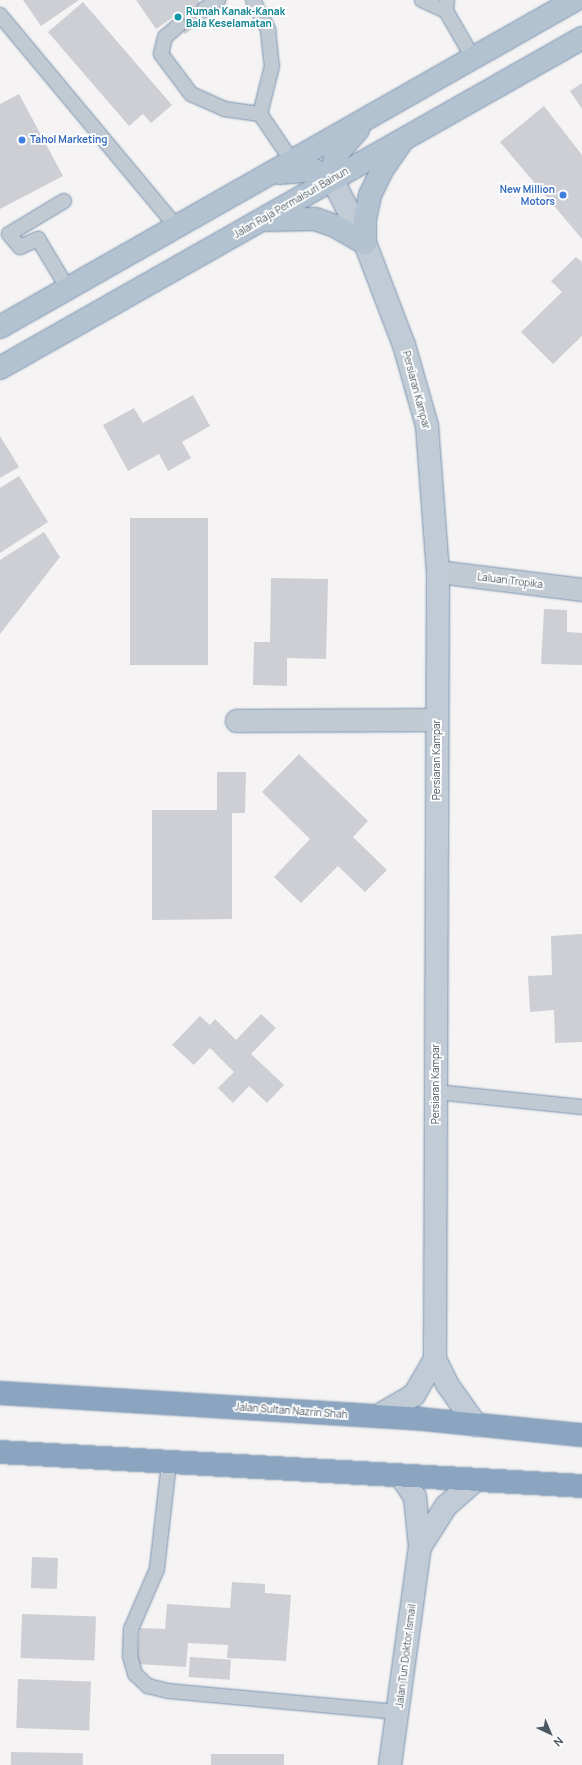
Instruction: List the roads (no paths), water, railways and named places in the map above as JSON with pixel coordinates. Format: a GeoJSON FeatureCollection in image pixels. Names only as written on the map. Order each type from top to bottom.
{"type":"FeatureCollection","features":[{"type":"Feature","properties":{"kind":"highway","name":"Jalan Sultan Nazrin Shah"},"geometry":{"type":"LineString","coordinates":[[1,1391],[378,1416],[582,1435]]}},
{"type":"Feature","properties":{"kind":"highway"},"geometry":{"type":"LineString","coordinates":[[0,1452],[475,1481],[582,1486]]}},
{"type":"Feature","properties":{"kind":"main road"},"geometry":{"type":"LineString","coordinates":[[0,327],[263,176],[576,0]]}},
{"type":"Feature","properties":{"kind":"main road","name":"Jalan Raja Permaisuri Bainun"},"geometry":{"type":"LineString","coordinates":[[0,368],[582,38]]}},
{"type":"Feature","properties":{"kind":"main road"},"geometry":{"type":"LineString","coordinates":[[263,176],[308,169],[319,171],[332,179],[333,162],[339,151],[377,113]]}},
{"type":"Feature","properties":{"kind":"main road"},"geometry":{"type":"LineString","coordinates":[[366,243],[365,219],[370,195],[382,170],[405,138]]}},
{"type":"Feature","properties":{"kind":"main road"},"geometry":{"type":"LineString","coordinates":[[260,220],[315,219],[335,226],[366,243]]}},
{"type":"Feature","properties":{"kind":"street","name":"Persiaran Kampar"},"geometry":{"type":"LineString","coordinates":[[332,179],[366,243],[404,345],[427,426],[438,572],[435,1359],[447,1384],[476,1425]]}},
{"type":"Feature","properties":{"kind":"street","name":"Laluan Tropika"},"geometry":{"type":"LineString","coordinates":[[438,572],[582,590]]}},
{"type":"Feature","properties":{"kind":"street"},"geometry":{"type":"LineString","coordinates":[[237,721],[437,720]]}},
{"type":"Feature","properties":{"kind":"street"},"geometry":{"type":"LineString","coordinates":[[378,1416],[414,1395],[435,1359]]}},
{"type":"Feature","properties":{"kind":"street","name":"Jalan Tun Doktor Ismail"},"geometry":{"type":"LineString","coordinates":[[390,1765],[399,1712],[420,1547],[415,1498],[401,1476]]}},
{"type":"Feature","properties":{"kind":"street","name":"Jalan Tun Doktor Ismail"},"geometry":{"type":"LineString","coordinates":[[420,1547],[446,1506],[475,1481]]}},
{"type":"Feature","properties":{"kind":"lane"},"geometry":{"type":"LineString","coordinates":[[204,9],[218,0]]}},
{"type":"Feature","properties":{"kind":"lane"},"geometry":{"type":"LineString","coordinates":[[253,0],[268,30],[272,66],[260,114],[292,161]]}},
{"type":"Feature","properties":{"kind":"lane"},"geometry":{"type":"LineString","coordinates":[[422,0],[446,6],[473,58]]}},
{"type":"Feature","properties":{"kind":"lane"},"geometry":{"type":"LineString","coordinates":[[0,15],[176,226]]}},
{"type":"Feature","properties":{"kind":"lane"},"geometry":{"type":"LineString","coordinates":[[178,25],[165,37],[161,54],[191,94],[224,110],[260,114]]}},
{"type":"Feature","properties":{"kind":"lane"},"geometry":{"type":"LineString","coordinates":[[64,201],[9,234],[20,247],[38,239],[68,289]]}},
{"type":"Feature","properties":{"kind":"lane"},"geometry":{"type":"LineString","coordinates":[[436,1092],[582,1107]]}},
{"type":"Feature","properties":{"kind":"lane"},"geometry":{"type":"LineString","coordinates":[[169,1463],[157,1569],[131,1629],[130,1656],[135,1674],[148,1686],[168,1691],[399,1712]]}},
{"type":"Feature","properties":{"kind":"place","name":"Rumah Kanak-Kanak Bala Keselamatan"},"geometry":{"type":"Point","coordinates":[178,17]}},
{"type":"Feature","properties":{"kind":"place","name":"Tahol Marketing"},"geometry":{"type":"Point","coordinates":[22,140]}},
{"type":"Feature","properties":{"kind":"place","name":"New Million Motors"},"geometry":{"type":"Point","coordinates":[563,195]}}]}
